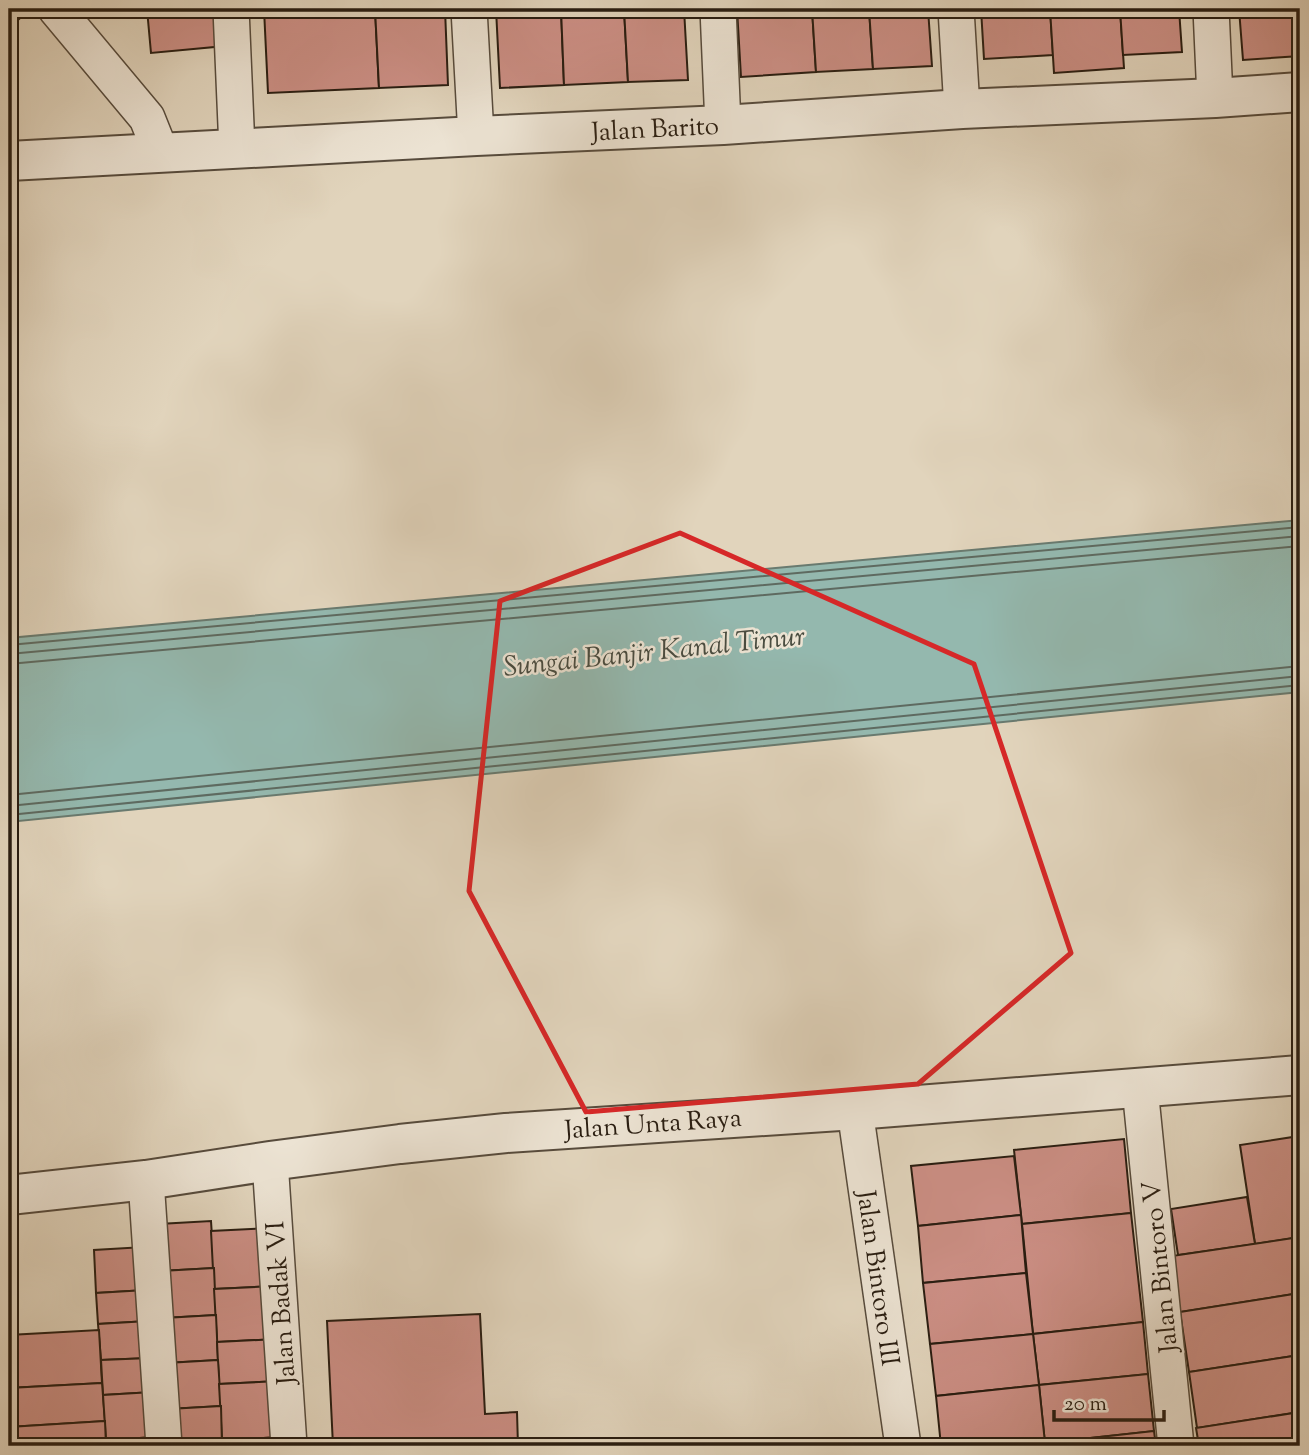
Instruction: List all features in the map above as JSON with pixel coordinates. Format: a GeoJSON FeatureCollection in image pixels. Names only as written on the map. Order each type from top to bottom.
{"type":"FeatureCollection","features":[{"type":"Feature","properties":{"kind":"street"},"geometry":{"type":"LineString","coordinates":[[56,9],[147,118],[162,153]]}},
{"type":"Feature","properties":{"kind":"street"},"geometry":{"type":"LineString","coordinates":[[231,9],[237,149]]}},
{"type":"Feature","properties":{"kind":"street"},"geometry":{"type":"LineString","coordinates":[[469,9],[476,136]]}},
{"type":"Feature","properties":{"kind":"street"},"geometry":{"type":"LineString","coordinates":[[718,9],[723,125]]}},
{"type":"Feature","properties":{"kind":"street"},"geometry":{"type":"LineString","coordinates":[[956,9],[962,110]]}},
{"type":"Feature","properties":{"kind":"street"},"geometry":{"type":"LineString","coordinates":[[1211,9],[1215,98]]}},
{"type":"Feature","properties":{"kind":"street","name":"Jalan Barito"},"geometry":{"type":"LineString","coordinates":[[9,161],[723,125],[1300,92]]}},
{"type":"Feature","properties":{"kind":"street","name":"Jalan Unta Raya"},"geometry":{"type":"LineString","coordinates":[[9,1195],[146,1180],[400,1144],[506,1133],[855,1111],[1300,1075]]}},
{"type":"Feature","properties":{"kind":"street","name":"Jalan Bintoro V"},"geometry":{"type":"LineString","coordinates":[[1140,1087],[1176,1446]]}},
{"type":"Feature","properties":{"kind":"street","name":"Jalan Bintoro III"},"geometry":{"type":"LineString","coordinates":[[855,1111],[903,1446]]}},
{"type":"Feature","properties":{"kind":"street","name":"Jalan Badak VI"},"geometry":{"type":"LineString","coordinates":[[270,1161],[289,1446]]}},
{"type":"Feature","properties":{"kind":"street"},"geometry":{"type":"LineString","coordinates":[[146,1180],[164,1446]]}},
{"type":"Feature","properties":{"kind":"highlighted area"},"geometry":{"type":"Polygon","coordinates":[[[680,533],[974,664],[1071,953],[918,1084],[586,1112],[469,891],[500,601],[680,533]]]}},
{"type":"Feature","properties":{"kind":"water","name":"Sungai Banjir Kanal Timur"},"geometry":{"type":"Polygon","coordinates":[[[1300,520],[1300,692],[9,822],[9,638],[1300,520]]]}},
{"type":"Feature","properties":{"kind":"building"},"geometry":{"type":"Polygon","coordinates":[[[9,9],[19,19],[9,27],[9,9]]]}},
{"type":"Feature","properties":{"kind":"building"},"geometry":{"type":"Polygon","coordinates":[[[147,9],[221,9],[225,46],[151,53],[147,9]]]}},
{"type":"Feature","properties":{"kind":"building"},"geometry":{"type":"Polygon","coordinates":[[[264,9],[375,9],[379,88],[268,93],[264,9]]]}},
{"type":"Feature","properties":{"kind":"building"},"geometry":{"type":"Polygon","coordinates":[[[375,9],[445,9],[448,85],[379,88],[375,9]]]}},
{"type":"Feature","properties":{"kind":"building"},"geometry":{"type":"Polygon","coordinates":[[[496,9],[561,9],[564,85],[500,88],[496,9]]]}},
{"type":"Feature","properties":{"kind":"building"},"geometry":{"type":"Polygon","coordinates":[[[561,9],[624,9],[628,82],[564,85],[561,9]]]}},
{"type":"Feature","properties":{"kind":"building"},"geometry":{"type":"Polygon","coordinates":[[[624,9],[684,9],[688,80],[628,82],[624,9]]]}},
{"type":"Feature","properties":{"kind":"building"},"geometry":{"type":"Polygon","coordinates":[[[737,9],[812,9],[816,72],[741,77],[737,9]]]}},
{"type":"Feature","properties":{"kind":"building"},"geometry":{"type":"Polygon","coordinates":[[[812,9],[869,9],[873,69],[816,72],[812,9]]]}},
{"type":"Feature","properties":{"kind":"building"},"geometry":{"type":"Polygon","coordinates":[[[869,9],[928,9],[932,66],[873,69],[869,9]]]}},
{"type":"Feature","properties":{"kind":"building"},"geometry":{"type":"Polygon","coordinates":[[[981,9],[1050,9],[1053,55],[984,59],[981,9]]]}},
{"type":"Feature","properties":{"kind":"building"},"geometry":{"type":"Polygon","coordinates":[[[1050,9],[1120,9],[1124,68],[1054,73],[1050,9]]]}},
{"type":"Feature","properties":{"kind":"building"},"geometry":{"type":"Polygon","coordinates":[[[1120,9],[1179,9],[1182,52],[1123,55],[1120,9]]]}},
{"type":"Feature","properties":{"kind":"building"},"geometry":{"type":"Polygon","coordinates":[[[1239,9],[1300,9],[1300,56],[1243,60],[1239,9]]]}},
{"type":"Feature","properties":{"kind":"building"},"geometry":{"type":"Polygon","coordinates":[[[1293,1137],[1300,1183],[1300,1237],[1255,1244],[1240,1145],[1293,1137]]]}},
{"type":"Feature","properties":{"kind":"building"},"geometry":{"type":"Polygon","coordinates":[[[1124,1139],[1131,1213],[1022,1224],[1014,1150],[1124,1139]]]}},
{"type":"Feature","properties":{"kind":"building"},"geometry":{"type":"Polygon","coordinates":[[[1014,1156],[1021,1215],[918,1226],[911,1166],[1014,1156]]]}},
{"type":"Feature","properties":{"kind":"building"},"geometry":{"type":"Polygon","coordinates":[[[1247,1197],[1255,1244],[1178,1255],[1171,1209],[1247,1197]]]}},
{"type":"Feature","properties":{"kind":"building"},"geometry":{"type":"Polygon","coordinates":[[[1131,1213],[1143,1322],[1033,1334],[1022,1224],[1131,1213]]]}},
{"type":"Feature","properties":{"kind":"building"},"geometry":{"type":"Polygon","coordinates":[[[1021,1215],[1026,1273],[923,1283],[918,1226],[1021,1215]]]}},
{"type":"Feature","properties":{"kind":"building"},"geometry":{"type":"Polygon","coordinates":[[[211,1221],[214,1268],[161,1271],[159,1224],[211,1221]]]}},
{"type":"Feature","properties":{"kind":"building"},"geometry":{"type":"Polygon","coordinates":[[[271,1228],[274,1286],[214,1289],[211,1231],[271,1228]]]}},
{"type":"Feature","properties":{"kind":"building"},"geometry":{"type":"Polygon","coordinates":[[[1300,1237],[1300,1293],[1180,1312],[1172,1256],[1300,1237]]]}},
{"type":"Feature","properties":{"kind":"building"},"geometry":{"type":"Polygon","coordinates":[[[144,1247],[146,1290],[96,1293],[94,1250],[144,1247]]]}},
{"type":"Feature","properties":{"kind":"building"},"geometry":{"type":"Polygon","coordinates":[[[214,1268],[216,1315],[164,1318],[161,1271],[214,1268]]]}},
{"type":"Feature","properties":{"kind":"building"},"geometry":{"type":"Polygon","coordinates":[[[1026,1273],[1033,1334],[930,1344],[923,1283],[1026,1273]]]}},
{"type":"Feature","properties":{"kind":"building"},"geometry":{"type":"Polygon","coordinates":[[[274,1286],[277,1339],[217,1342],[214,1289],[274,1286]]]}},
{"type":"Feature","properties":{"kind":"building"},"geometry":{"type":"Polygon","coordinates":[[[146,1290],[148,1321],[98,1324],[96,1293],[146,1290]]]}},
{"type":"Feature","properties":{"kind":"building"},"geometry":{"type":"Polygon","coordinates":[[[1300,1293],[1300,1355],[1189,1372],[1180,1312],[1300,1293]]]}},
{"type":"Feature","properties":{"kind":"building"},"geometry":{"type":"Polygon","coordinates":[[[480,1314],[485,1414],[517,1412],[518,1446],[333,1446],[327,1321],[480,1314]]]}},
{"type":"Feature","properties":{"kind":"building"},"geometry":{"type":"Polygon","coordinates":[[[216,1315],[218,1360],[166,1363],[164,1318],[216,1315]]]}},
{"type":"Feature","properties":{"kind":"building"},"geometry":{"type":"Polygon","coordinates":[[[148,1321],[150,1358],[101,1360],[98,1324],[148,1321]]]}},
{"type":"Feature","properties":{"kind":"building"},"geometry":{"type":"Polygon","coordinates":[[[1143,1322],[1148,1374],[1039,1385],[1033,1334],[1143,1322]]]}},
{"type":"Feature","properties":{"kind":"building"},"geometry":{"type":"Polygon","coordinates":[[[99,1330],[102,1383],[9,1388],[9,1335],[99,1330]]]}},
{"type":"Feature","properties":{"kind":"building"},"geometry":{"type":"Polygon","coordinates":[[[1033,1334],[1039,1385],[936,1396],[930,1344],[1033,1334]]]}},
{"type":"Feature","properties":{"kind":"building"},"geometry":{"type":"Polygon","coordinates":[[[277,1339],[279,1381],[219,1384],[217,1342],[277,1339]]]}},
{"type":"Feature","properties":{"kind":"building"},"geometry":{"type":"Polygon","coordinates":[[[1300,1355],[1300,1412],[1197,1428],[1189,1372],[1300,1355]]]}},
{"type":"Feature","properties":{"kind":"building"},"geometry":{"type":"Polygon","coordinates":[[[150,1358],[153,1392],[103,1395],[101,1360],[150,1358]]]}},
{"type":"Feature","properties":{"kind":"building"},"geometry":{"type":"Polygon","coordinates":[[[218,1360],[221,1406],[169,1409],[166,1363],[218,1360]]]}},
{"type":"Feature","properties":{"kind":"building"},"geometry":{"type":"Polygon","coordinates":[[[1148,1374],[1154,1431],[1045,1443],[1039,1385],[1148,1374]]]}},
{"type":"Feature","properties":{"kind":"building"},"geometry":{"type":"Polygon","coordinates":[[[279,1381],[282,1437],[222,1440],[219,1384],[279,1381]]]}},
{"type":"Feature","properties":{"kind":"building"},"geometry":{"type":"Polygon","coordinates":[[[102,1383],[105,1421],[9,1427],[9,1388],[102,1383]]]}},
{"type":"Feature","properties":{"kind":"building"},"geometry":{"type":"Polygon","coordinates":[[[1039,1385],[1045,1443],[941,1446],[936,1396],[1039,1385]]]}},
{"type":"Feature","properties":{"kind":"building"},"geometry":{"type":"Polygon","coordinates":[[[153,1392],[156,1437],[106,1440],[103,1395],[153,1392]]]}},
{"type":"Feature","properties":{"kind":"building"},"geometry":{"type":"Polygon","coordinates":[[[221,1406],[222,1446],[170,1446],[169,1409],[221,1406]]]}},
{"type":"Feature","properties":{"kind":"building"},"geometry":{"type":"Polygon","coordinates":[[[1300,1412],[1300,1446],[1199,1446],[1196,1428],[1300,1412]]]}},
{"type":"Feature","properties":{"kind":"building"},"geometry":{"type":"Polygon","coordinates":[[[105,1421],[106,1446],[9,1446],[9,1427],[105,1421]]]}},
{"type":"Feature","properties":{"kind":"building"},"geometry":{"type":"Polygon","coordinates":[[[1154,1431],[1156,1446],[1045,1446],[1045,1443],[1154,1431]]]}},
{"type":"Feature","properties":{"kind":"building"},"geometry":{"type":"Polygon","coordinates":[[[156,1437],[156,1446],[106,1446],[106,1440],[156,1437]]]}},
{"type":"Feature","properties":{"kind":"building"},"geometry":{"type":"Polygon","coordinates":[[[282,1437],[283,1446],[222,1446],[222,1440],[282,1437]]]}}]}
